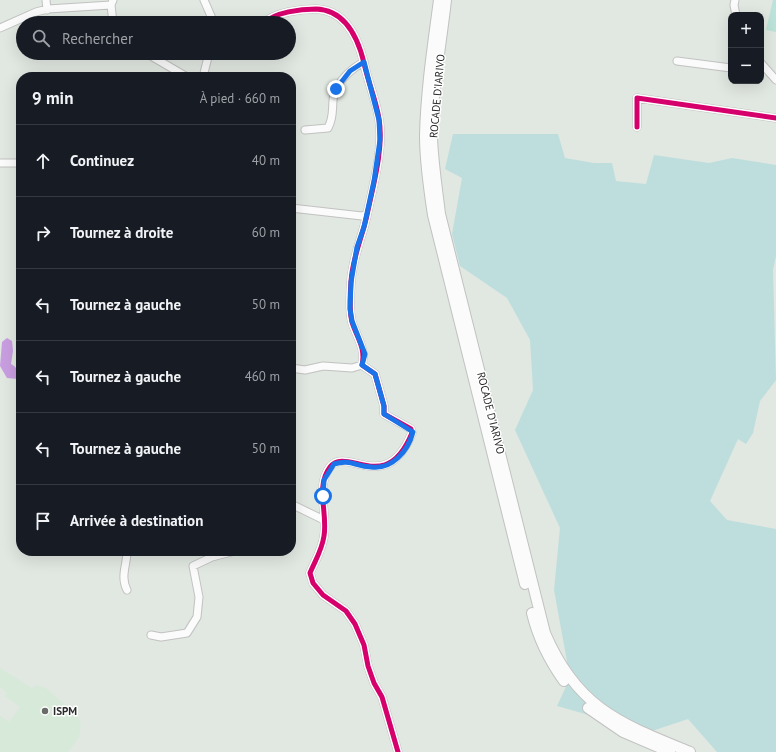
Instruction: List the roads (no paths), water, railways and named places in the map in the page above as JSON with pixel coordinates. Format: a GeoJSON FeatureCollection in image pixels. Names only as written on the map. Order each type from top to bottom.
{"type":"FeatureCollection","features":[{"type":"Feature","properties":{"kind":"main road","name":"ROCADE D'IARIVO"},"geometry":{"type":"LineString","coordinates":[[439,0],[427,102],[425,138],[433,215],[536,628],[554,667],[586,706],[623,732],[670,752]]}},
{"type":"Feature","properties":{"kind":"main road","name":"ROCADE D'IARIVO"},"geometry":{"type":"LineString","coordinates":[[446,0],[434,102],[432,138],[435,178],[440,214],[545,633],[553,652],[570,678],[584,695],[594,704],[629,726],[690,752]]}},
{"type":"Feature","properties":{"kind":"street"},"geometry":{"type":"LineString","coordinates":[[46,0],[47,10]]}},
{"type":"Feature","properties":{"kind":"street"},"geometry":{"type":"LineString","coordinates":[[204,0],[211,16]]}},
{"type":"Feature","properties":{"kind":"street"},"geometry":{"type":"LineString","coordinates":[[735,0],[735,12]]}},
{"type":"Feature","properties":{"kind":"street"},"geometry":{"type":"LineString","coordinates":[[31,16],[47,10],[112,2],[113,16]]}},
{"type":"Feature","properties":{"kind":"street"},"geometry":{"type":"LineString","coordinates":[[278,16],[312,9],[331,11],[344,21],[362,53],[379,120],[379,148],[367,214],[357,247],[351,282],[350,309],[352,321],[365,354],[362,365]]}},
{"type":"Feature","properties":{"kind":"street"},"geometry":{"type":"LineString","coordinates":[[0,28],[16,22]]}},
{"type":"Feature","properties":{"kind":"street"},"geometry":{"type":"LineString","coordinates":[[158,60],[178,72]]}},
{"type":"Feature","properties":{"kind":"street"},"geometry":{"type":"LineString","coordinates":[[204,72],[207,60]]}},
{"type":"Feature","properties":{"kind":"street"},"geometry":{"type":"LineString","coordinates":[[677,61],[728,68]]}},
{"type":"Feature","properties":{"kind":"street"},"geometry":{"type":"LineString","coordinates":[[305,130],[328,128],[333,115],[334,95],[336,89],[350,71],[364,62]]}},
{"type":"Feature","properties":{"kind":"street"},"geometry":{"type":"LineString","coordinates":[[764,66],[776,80]]}},
{"type":"Feature","properties":{"kind":"street"},"geometry":{"type":"LineString","coordinates":[[637,127],[637,98],[776,118]]}},
{"type":"Feature","properties":{"kind":"street"},"geometry":{"type":"LineString","coordinates":[[0,163],[16,163]]}},
{"type":"Feature","properties":{"kind":"street"},"geometry":{"type":"LineString","coordinates":[[296,209],[362,216],[367,214]]}},
{"type":"Feature","properties":{"kind":"street"},"geometry":{"type":"LineString","coordinates":[[296,369],[305,370],[323,366],[352,368],[362,365]]}},
{"type":"Feature","properties":{"kind":"street"},"geometry":{"type":"LineString","coordinates":[[362,365],[375,374],[384,406],[384,414],[411,429],[412,434],[400,456],[384,466],[368,467],[346,461],[334,464],[328,471],[323,485],[324,536],[319,556],[310,573],[311,578],[323,595],[346,611],[355,624],[364,645],[371,674],[382,697],[398,752]]}},
{"type":"Feature","properties":{"kind":"street"},"geometry":{"type":"LineString","coordinates":[[296,506],[324,520]]}},
{"type":"Feature","properties":{"kind":"street"},"geometry":{"type":"LineString","coordinates":[[127,556],[125,561],[123,583],[127,590]]}},
{"type":"Feature","properties":{"kind":"street"},"geometry":{"type":"LineString","coordinates":[[151,635],[161,637],[187,633],[197,617],[199,597],[193,566],[216,556]]}},
{"type":"Feature","properties":{"kind":"place","name":"ISPM"},"geometry":{"type":"Point","coordinates":[45,711]}}]}
